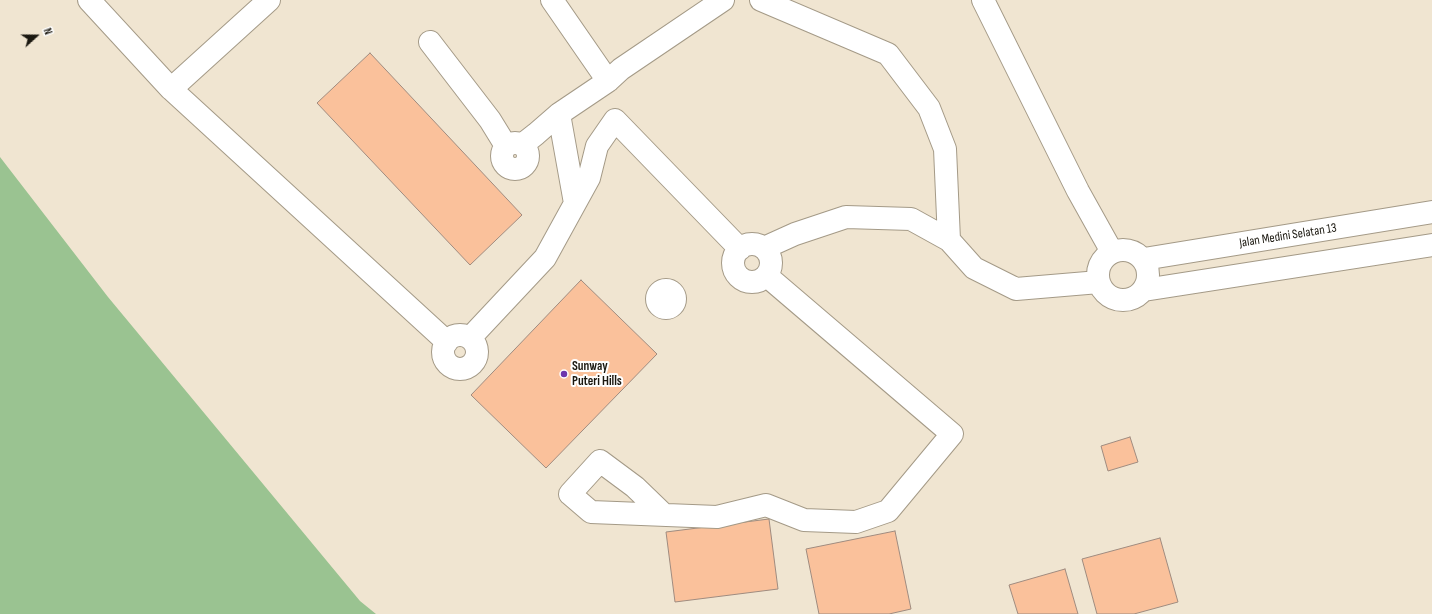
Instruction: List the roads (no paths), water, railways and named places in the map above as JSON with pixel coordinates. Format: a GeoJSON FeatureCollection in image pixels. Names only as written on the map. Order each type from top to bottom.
{"type":"FeatureCollection","features":[{"type":"Feature","properties":{"kind":"street"},"geometry":{"type":"LineString","coordinates":[[89,0],[171,89],[447,342]]}},
{"type":"Feature","properties":{"kind":"street"},"geometry":{"type":"LineString","coordinates":[[171,89],[269,0]]}},
{"type":"Feature","properties":{"kind":"street"},"geometry":{"type":"LineString","coordinates":[[552,0],[608,81]]}},
{"type":"Feature","properties":{"kind":"street"},"geometry":{"type":"LineString","coordinates":[[430,42],[490,120],[514,146],[608,81],[621,69],[723,0]]}},
{"type":"Feature","properties":{"kind":"street"},"geometry":{"type":"LineString","coordinates":[[761,0],[888,54],[929,108],[945,149],[949,240]]}},
{"type":"Feature","properties":{"kind":"street"},"geometry":{"type":"LineString","coordinates":[[983,0],[1078,191],[1112,252]]}},
{"type":"Feature","properties":{"kind":"street"},"geometry":{"type":"LineString","coordinates":[[559,114],[575,203]]}},
{"type":"Feature","properties":{"kind":"street"},"geometry":{"type":"LineString","coordinates":[[470,338],[546,258],[589,178],[597,146],[615,120],[740,249]]}},
{"type":"Feature","properties":{"kind":"street","name":"Jalan Medini Selatan 13"},"geometry":{"type":"LineString","coordinates":[[1144,259],[1432,212]]}},
{"type":"Feature","properties":{"kind":"street"},"geometry":{"type":"LineString","coordinates":[[764,248],[795,234],[846,217],[911,219],[949,240],[974,268],[1016,289],[1099,282]]}},
{"type":"Feature","properties":{"kind":"street"},"geometry":{"type":"LineString","coordinates":[[752,244],[764,248],[771,259],[770,271],[767,276],[762,280],[750,283],[740,278],[733,267],[736,254],[740,249],[752,244]]}},
{"type":"Feature","properties":{"kind":"street"},"geometry":{"type":"LineString","coordinates":[[1144,290],[1432,245]]}},
{"type":"Feature","properties":{"kind":"street"},"geometry":{"type":"LineString","coordinates":[[1129,250],[1144,259],[1149,275],[1148,283],[1144,290],[1132,300],[1116,300],[1102,290],[1098,273],[1100,265],[1105,257],[1112,252],[1129,250]]}},
{"type":"Feature","properties":{"kind":"street"},"geometry":{"type":"LineString","coordinates":[[664,515],[717,517],[766,505],[804,520],[856,522],[888,511],[952,434],[767,276]]}},
{"type":"Feature","properties":{"kind":"street"},"geometry":{"type":"LineString","coordinates":[[460,335],[470,338],[476,346],[476,358],[474,363],[464,369],[452,367],[445,358],[444,347],[447,342],[450,338],[460,335]]}},
{"type":"Feature","properties":{"kind":"place","name":"Sunway Puteri Hills"},"geometry":{"type":"Point","coordinates":[564,374]}}]}
